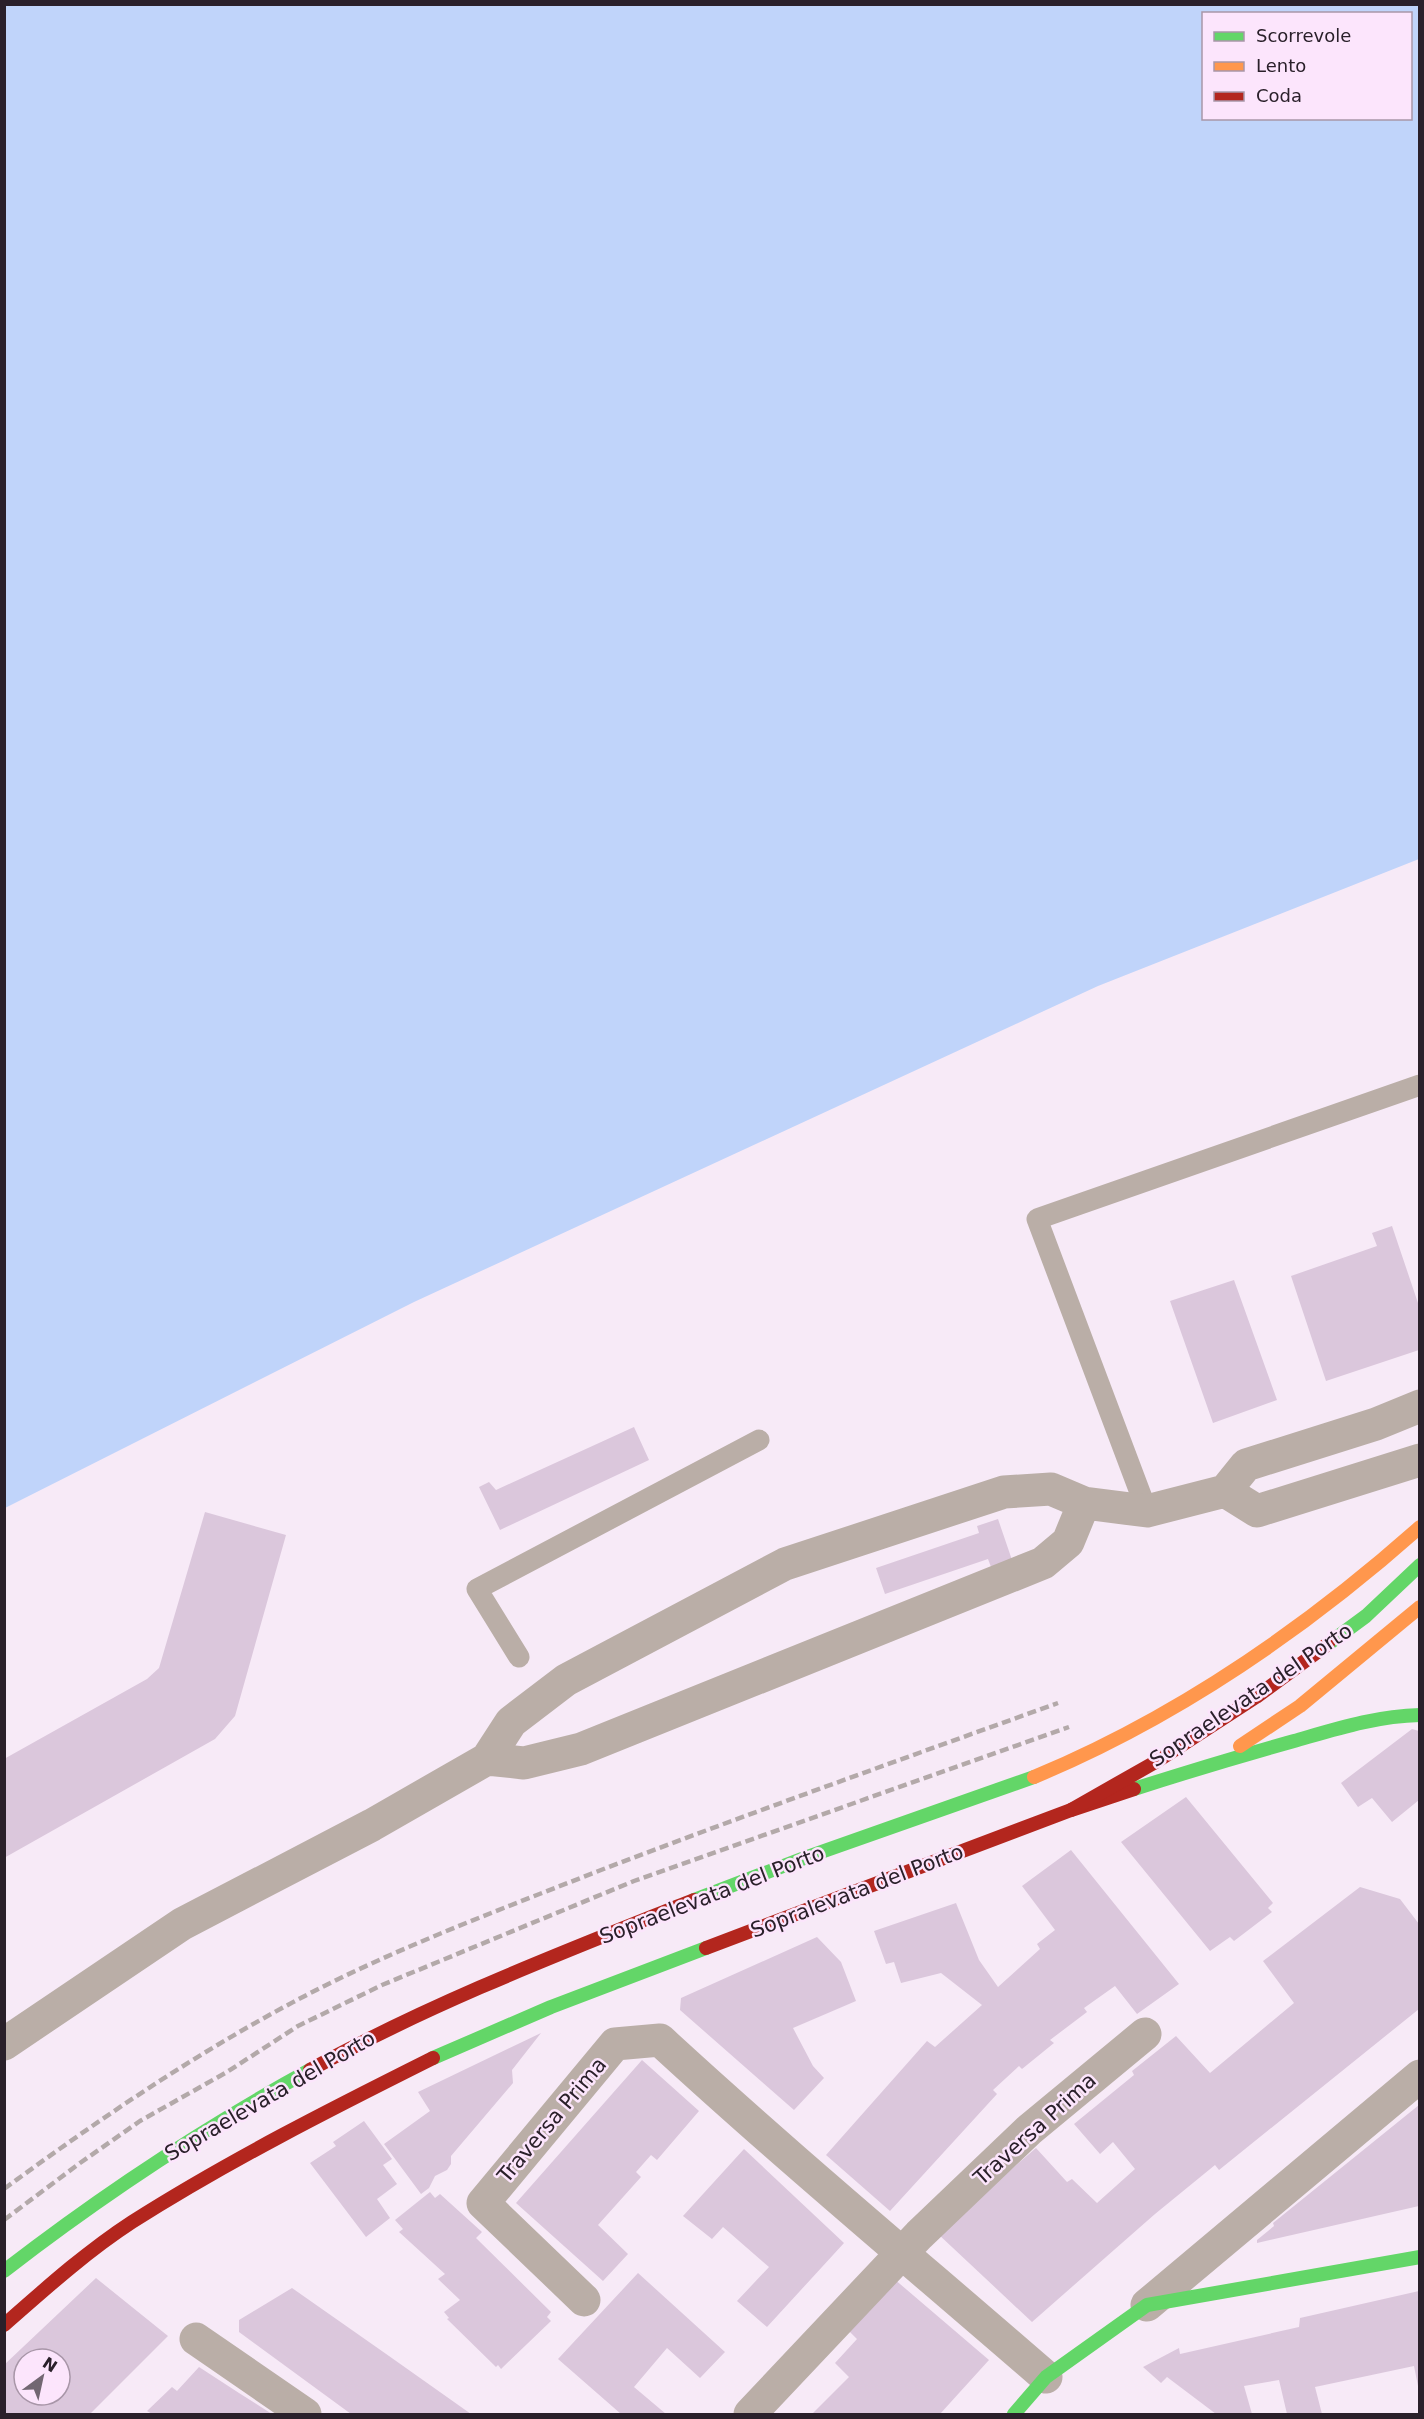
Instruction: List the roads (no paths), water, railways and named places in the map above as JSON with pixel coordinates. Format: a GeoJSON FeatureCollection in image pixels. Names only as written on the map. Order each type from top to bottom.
{"type":"FeatureCollection","features":[{"type":"Feature","properties":{"kind":"main road","name":"Sopraelevata del Porto"},"geometry":{"type":"LineString","coordinates":[[4,2271],[84,2210],[230,2113],[372,2037],[451,1999],[602,1937],[819,1853],[972,1800],[1076,1759],[1178,1708],[1248,1665],[1312,1620],[1374,1569],[1419,1527]]}},
{"type":"Feature","properties":{"kind":"main road","name":"Sopraelevata del Porto"},"geometry":{"type":"LineString","coordinates":[[1071,1810],[1159,1760],[1256,1697],[1366,1616],[1419,1565]]}},
{"type":"Feature","properties":{"kind":"main road"},"geometry":{"type":"LineString","coordinates":[[1208,1765],[1300,1706],[1419,1607]]}},
{"type":"Feature","properties":{"kind":"main road"},"geometry":{"type":"LineString","coordinates":[[1071,1810],[1208,1765],[1350,1725],[1389,1716],[1419,1715]]}},
{"type":"Feature","properties":{"kind":"main road","name":"Sopralevata del Porto"},"geometry":{"type":"LineString","coordinates":[[642,1972],[1071,1810]]}},
{"type":"Feature","properties":{"kind":"main road","name":"Sopraelevata del Porto"},"geometry":{"type":"LineString","coordinates":[[4,2325],[58,2277],[131,2223],[299,2125],[439,2055],[551,2007],[642,1972]]}},
{"type":"Feature","properties":{"kind":"main road"},"geometry":{"type":"LineString","coordinates":[[1014,2415],[1046,2377],[1146,2305],[1419,2257]]}},
{"type":"Feature","properties":{"kind":"street"},"geometry":{"type":"LineString","coordinates":[[4,2044],[182,1924],[372,1825],[487,1759],[511,1722],[566,1680],[785,1564],[1004,1492],[1051,1490],[1083,1503],[1147,1511],[1225,1491],[1246,1465],[1376,1424],[1419,1406]]}},
{"type":"Feature","properties":{"kind":"street"},"geometry":{"type":"LineString","coordinates":[[1225,1491],[1257,1511],[1419,1460]]}},
{"type":"Feature","properties":{"kind":"street"},"geometry":{"type":"LineString","coordinates":[[487,1759],[524,1762],[581,1749],[1043,1563],[1068,1542],[1083,1503]]}},
{"type":"Feature","properties":{"kind":"street","name":"Traversa Prima"},"geometry":{"type":"LineString","coordinates":[[750,2415],[902,2252],[1029,2130],[1145,2034]]}},
{"type":"Feature","properties":{"kind":"street","name":"Traversa Prima"},"geometry":{"type":"LineString","coordinates":[[584,2300],[483,2204],[615,2044],[660,2040],[770,2141],[1046,2377]]}},
{"type":"Feature","properties":{"kind":"street"},"geometry":{"type":"LineString","coordinates":[[1146,2305],[1419,2076]]}},
{"type":"Feature","properties":{"kind":"street"},"geometry":{"type":"LineString","coordinates":[[196,2339],[305,2415]]}},
{"type":"Feature","properties":{"kind":"lane"},"geometry":{"type":"LineString","coordinates":[[1147,1511],[1037,1219],[1419,1085]]}},
{"type":"Feature","properties":{"kind":"lane"},"geometry":{"type":"LineString","coordinates":[[519,1657],[477,1589],[759,1440]]}},
{"type":"Feature","properties":{"kind":"water"},"geometry":{"type":"Polygon","coordinates":[[[5,4],[1419,5],[1419,859],[1098,986],[414,1302],[5,1508],[5,4]]]}},
{"type":"Feature","properties":{"kind":"railway"},"geometry":{"type":"LineString","coordinates":[[4,2189],[106,2116],[176,2070],[284,2007],[361,1968],[601,1870],[1058,1703]]}},
{"type":"Feature","properties":{"kind":"railway"},"geometry":{"type":"LineString","coordinates":[[4,2220],[140,2121],[227,2072],[298,2026],[382,1985],[634,1881],[1069,1727]]}}]}
